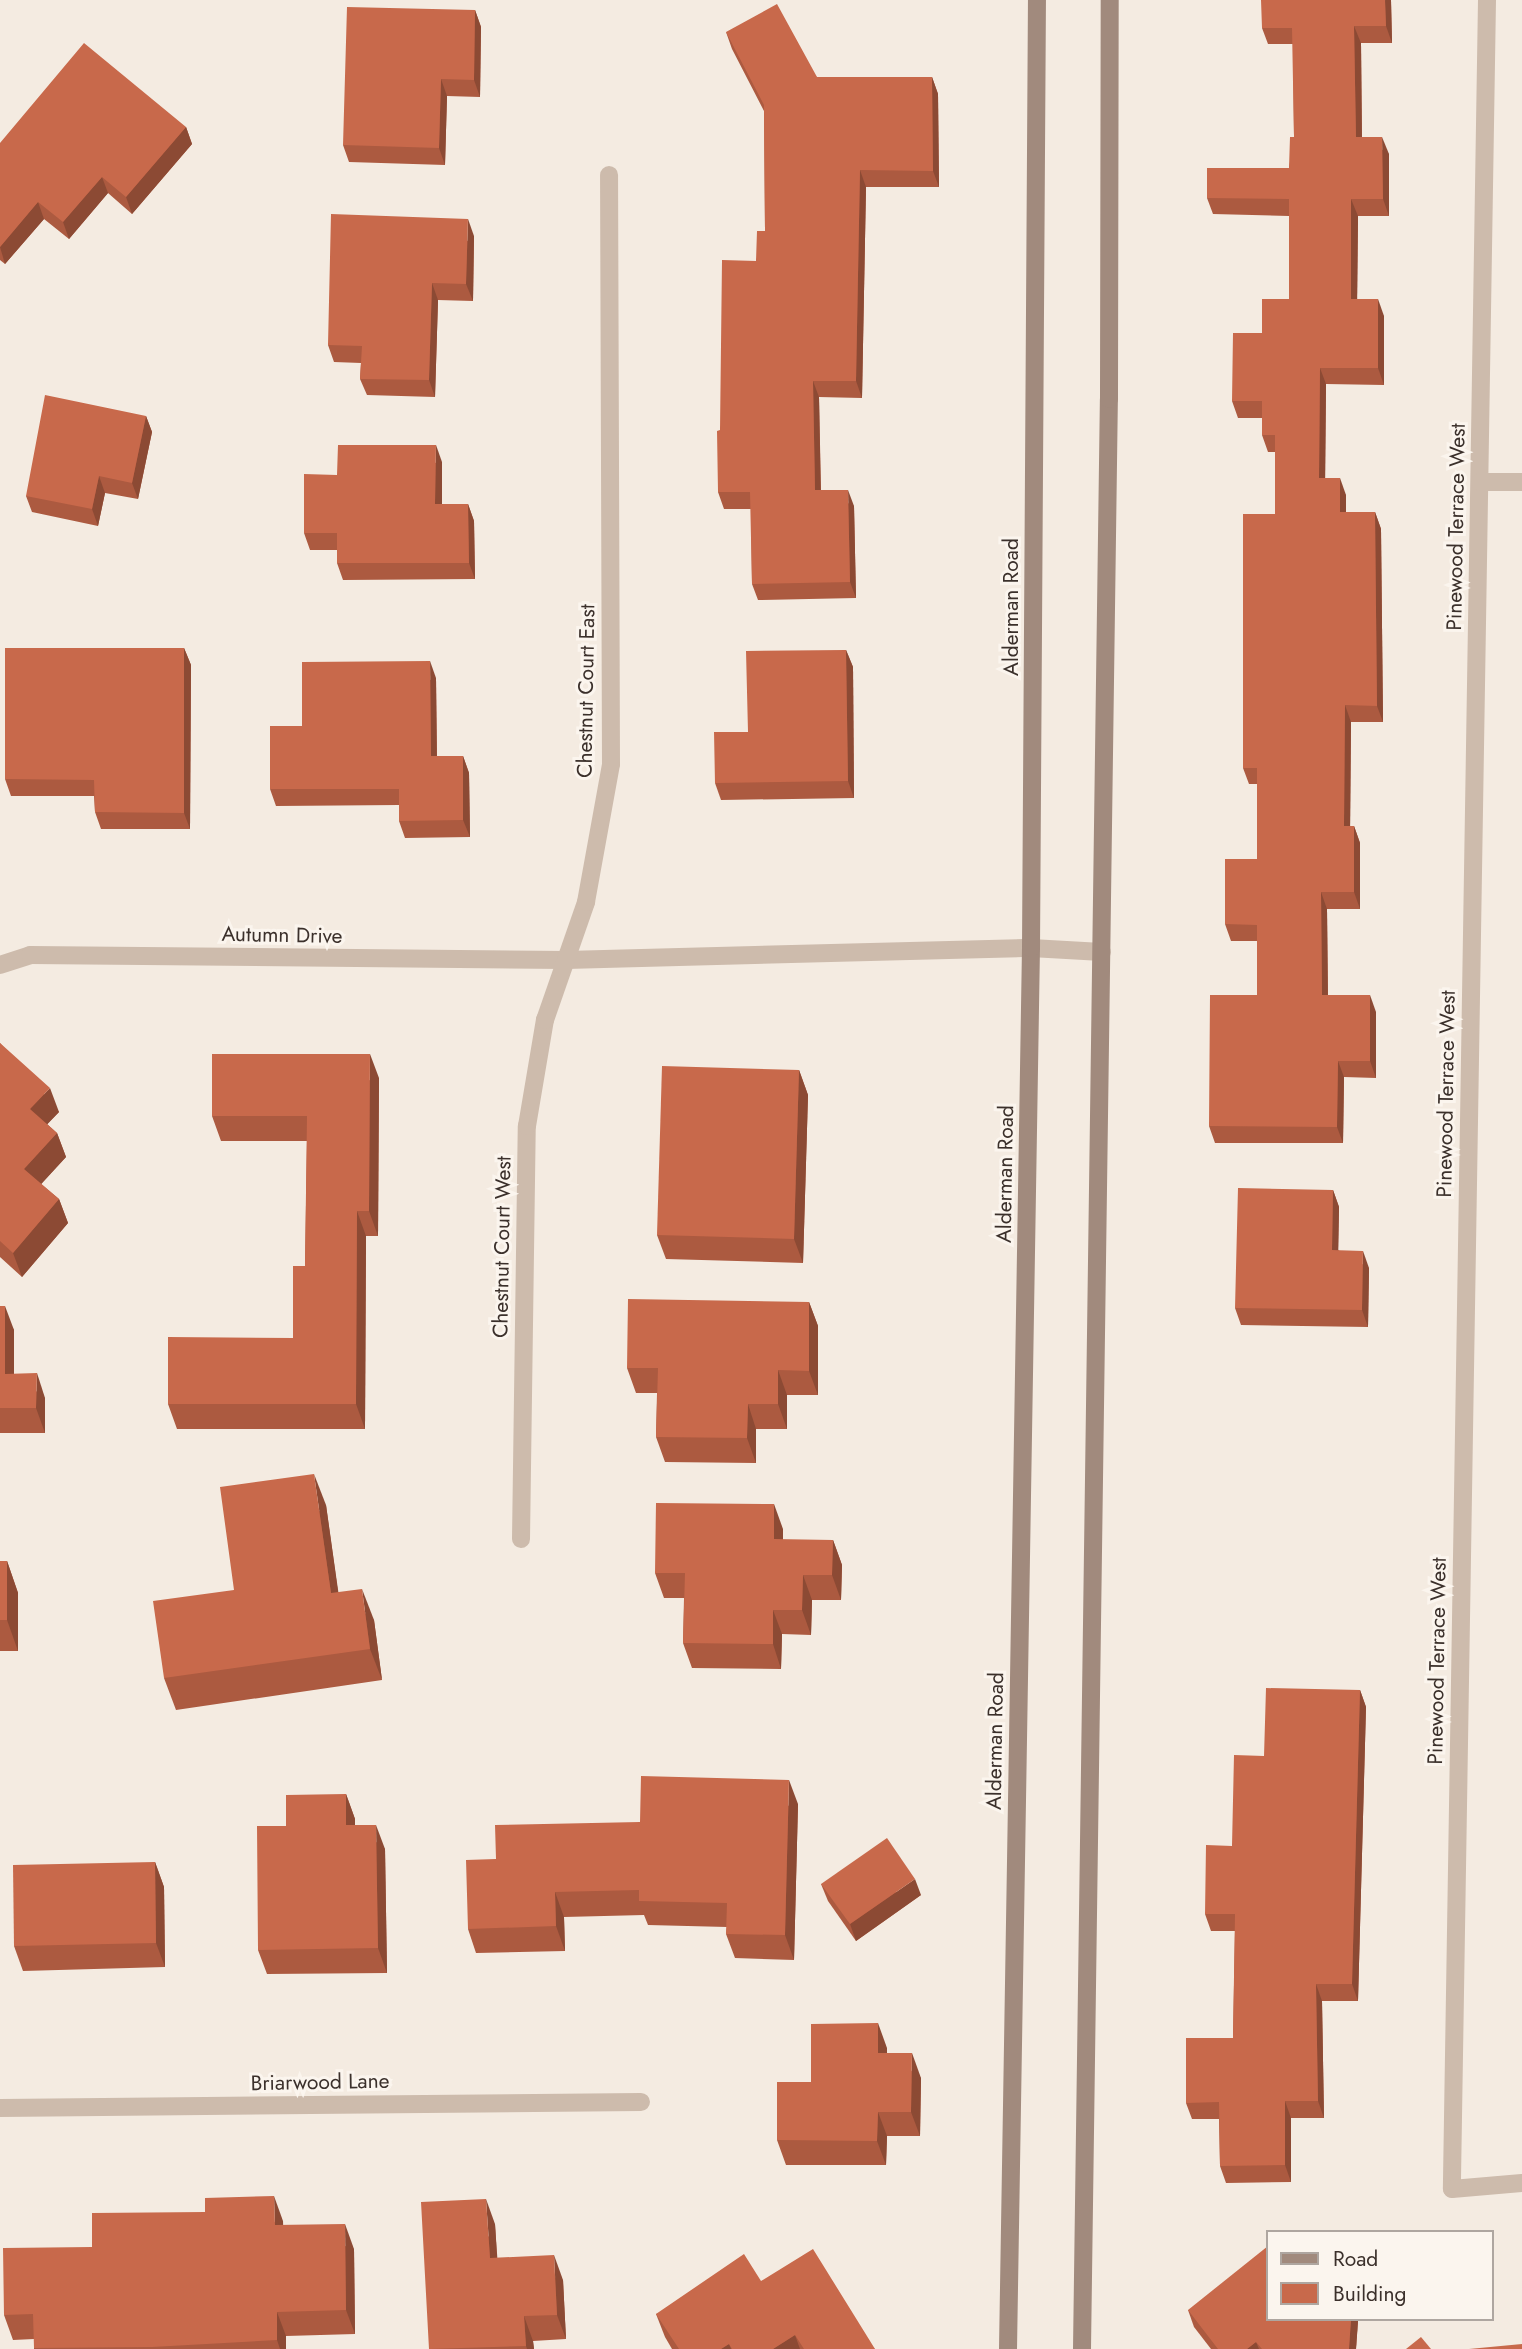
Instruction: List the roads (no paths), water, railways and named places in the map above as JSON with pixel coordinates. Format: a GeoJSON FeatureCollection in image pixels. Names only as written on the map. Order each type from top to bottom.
{"type":"FeatureCollection","features":[{"type":"Feature","properties":{"kind":"main road","name":"Alderman Road"},"geometry":{"type":"LineString","coordinates":[[1008,2349],[1031,948],[1037,0]]}},
{"type":"Feature","properties":{"kind":"main road"},"geometry":{"type":"LineString","coordinates":[[1082,2349],[1102,952],[1110,0]]}},
{"type":"Feature","properties":{"kind":"street","name":"Pinewood Terrace West"},"geometry":{"type":"LineString","coordinates":[[1488,0],[1452,2189],[1522,2183]]}},
{"type":"Feature","properties":{"kind":"street","name":"Chestnut Court East"},"geometry":{"type":"LineString","coordinates":[[566,960],[586,902],[611,764],[609,175]]}},
{"type":"Feature","properties":{"kind":"street"},"geometry":{"type":"LineString","coordinates":[[1480,482],[1522,482]]}},
{"type":"Feature","properties":{"kind":"street"},"geometry":{"type":"LineString","coordinates":[[566,960],[1031,948],[1102,952]]}},
{"type":"Feature","properties":{"kind":"street","name":"Autumn Drive"},"geometry":{"type":"LineString","coordinates":[[0,965],[30,955],[566,960]]}},
{"type":"Feature","properties":{"kind":"street","name":"Chestnut Court West"},"geometry":{"type":"LineString","coordinates":[[521,1539],[527,1126],[545,1020],[566,960]]}},
{"type":"Feature","properties":{"kind":"street","name":"Briarwood Lane"},"geometry":{"type":"LineString","coordinates":[[0,2108],[641,2102]]}}]}
